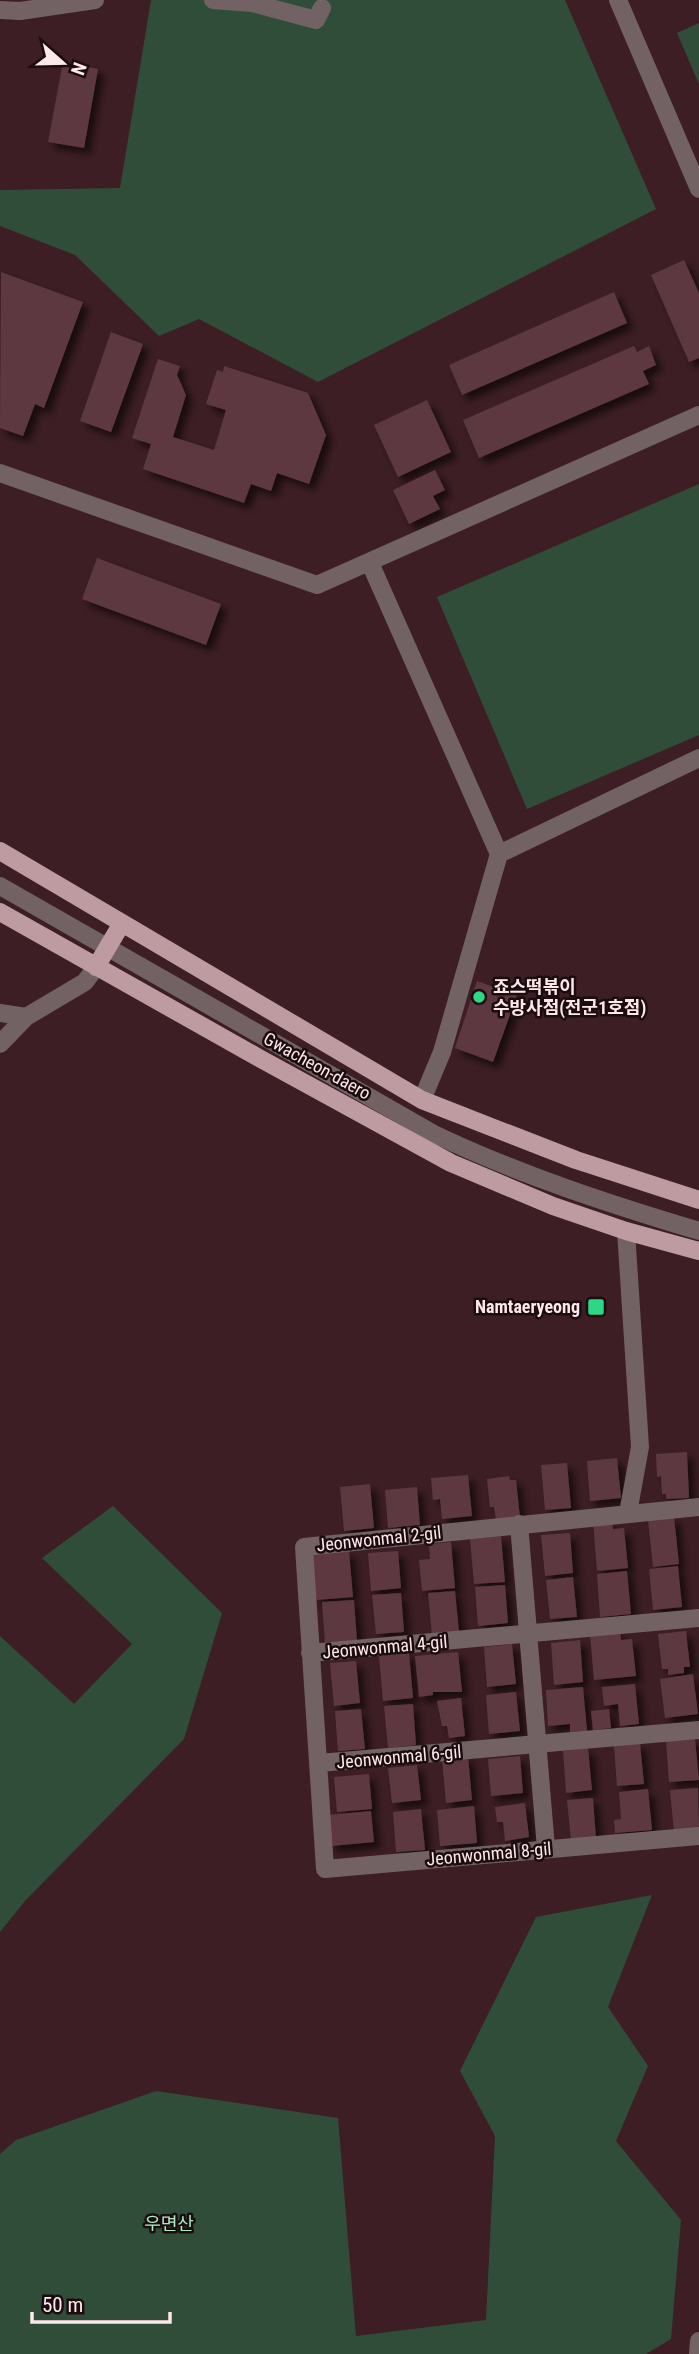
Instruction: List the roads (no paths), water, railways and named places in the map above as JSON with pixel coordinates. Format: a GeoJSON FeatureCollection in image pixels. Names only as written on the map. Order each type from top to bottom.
{"type":"FeatureCollection","features":[{"type":"Feature","properties":{"kind":"main road","name":"Gwacheon-daero"},"geometry":{"type":"LineString","coordinates":[[0,851],[422,1100],[576,1160],[699,1200]]}},
{"type":"Feature","properties":{"kind":"main road","name":"Gwacheon-daero"},"geometry":{"type":"LineString","coordinates":[[0,912],[451,1163],[553,1206],[626,1231],[699,1251]]}},
{"type":"Feature","properties":{"kind":"main road"},"geometry":{"type":"LineString","coordinates":[[96,967],[122,923]]}},
{"type":"Feature","properties":{"kind":"street"},"geometry":{"type":"LineString","coordinates":[[0,10],[20,11],[95,0]]}},
{"type":"Feature","properties":{"kind":"street"},"geometry":{"type":"LineString","coordinates":[[212,0],[252,3],[316,20],[322,8]]}},
{"type":"Feature","properties":{"kind":"street"},"geometry":{"type":"LineString","coordinates":[[618,0],[699,189]]}},
{"type":"Feature","properties":{"kind":"street"},"geometry":{"type":"LineString","coordinates":[[0,473],[317,585],[699,415]]}},
{"type":"Feature","properties":{"kind":"street"},"geometry":{"type":"LineString","coordinates":[[370,563],[499,854],[442,1052],[422,1100]]}},
{"type":"Feature","properties":{"kind":"street"},"geometry":{"type":"LineString","coordinates":[[499,854],[699,758]]}},
{"type":"Feature","properties":{"kind":"street"},"geometry":{"type":"LineString","coordinates":[[0,886],[435,1134],[479,1155],[606,1203],[699,1231]]}},
{"type":"Feature","properties":{"kind":"street"},"geometry":{"type":"LineString","coordinates":[[0,1026],[26,1017],[85,982],[96,967]]}},
{"type":"Feature","properties":{"kind":"street"},"geometry":{"type":"LineString","coordinates":[[0,1013],[26,1017]]}},
{"type":"Feature","properties":{"kind":"street"},"geometry":{"type":"LineString","coordinates":[[0,1044],[26,1017]]}},
{"type":"Feature","properties":{"kind":"street"},"geometry":{"type":"LineString","coordinates":[[626,1231],[640,1447],[628,1513]]}},
{"type":"Feature","properties":{"kind":"street","name":"Jeonwonmal 2-gil"},"geometry":{"type":"LineString","coordinates":[[310,1653],[304,1547],[699,1507]]}},
{"type":"Feature","properties":{"kind":"street"},"geometry":{"type":"LineString","coordinates":[[519,1524],[547,1849]]}},
{"type":"Feature","properties":{"kind":"street","name":"Jeonwonmal 4-gil"},"geometry":{"type":"LineString","coordinates":[[318,1763],[310,1653],[699,1618]]}},
{"type":"Feature","properties":{"kind":"street","name":"Jeonwonmal 6-gil"},"geometry":{"type":"LineString","coordinates":[[321,1824],[318,1763],[699,1730]]}},
{"type":"Feature","properties":{"kind":"street","name":"Jeonwonmal 8-gil"},"geometry":{"type":"LineString","coordinates":[[321,1824],[326,1869],[699,1836]]}},
{"type":"Feature","properties":{"kind":"street"},"geometry":{"type":"LineString","coordinates":[[698,2354],[699,2341]]}},
{"type":"Feature","properties":{"kind":"place","name":"죠스떡볶이 수방사점(전군1호점)"},"geometry":{"type":"Point","coordinates":[479,997]}},
{"type":"Feature","properties":{"kind":"place","name":"Namtaeryeong"},"geometry":{"type":"Point","coordinates":[596,1307]}},
{"type":"Feature","properties":{"kind":"park label","name":"우면산"},"geometry":{"type":"Point","coordinates":[169,2224]}}]}
